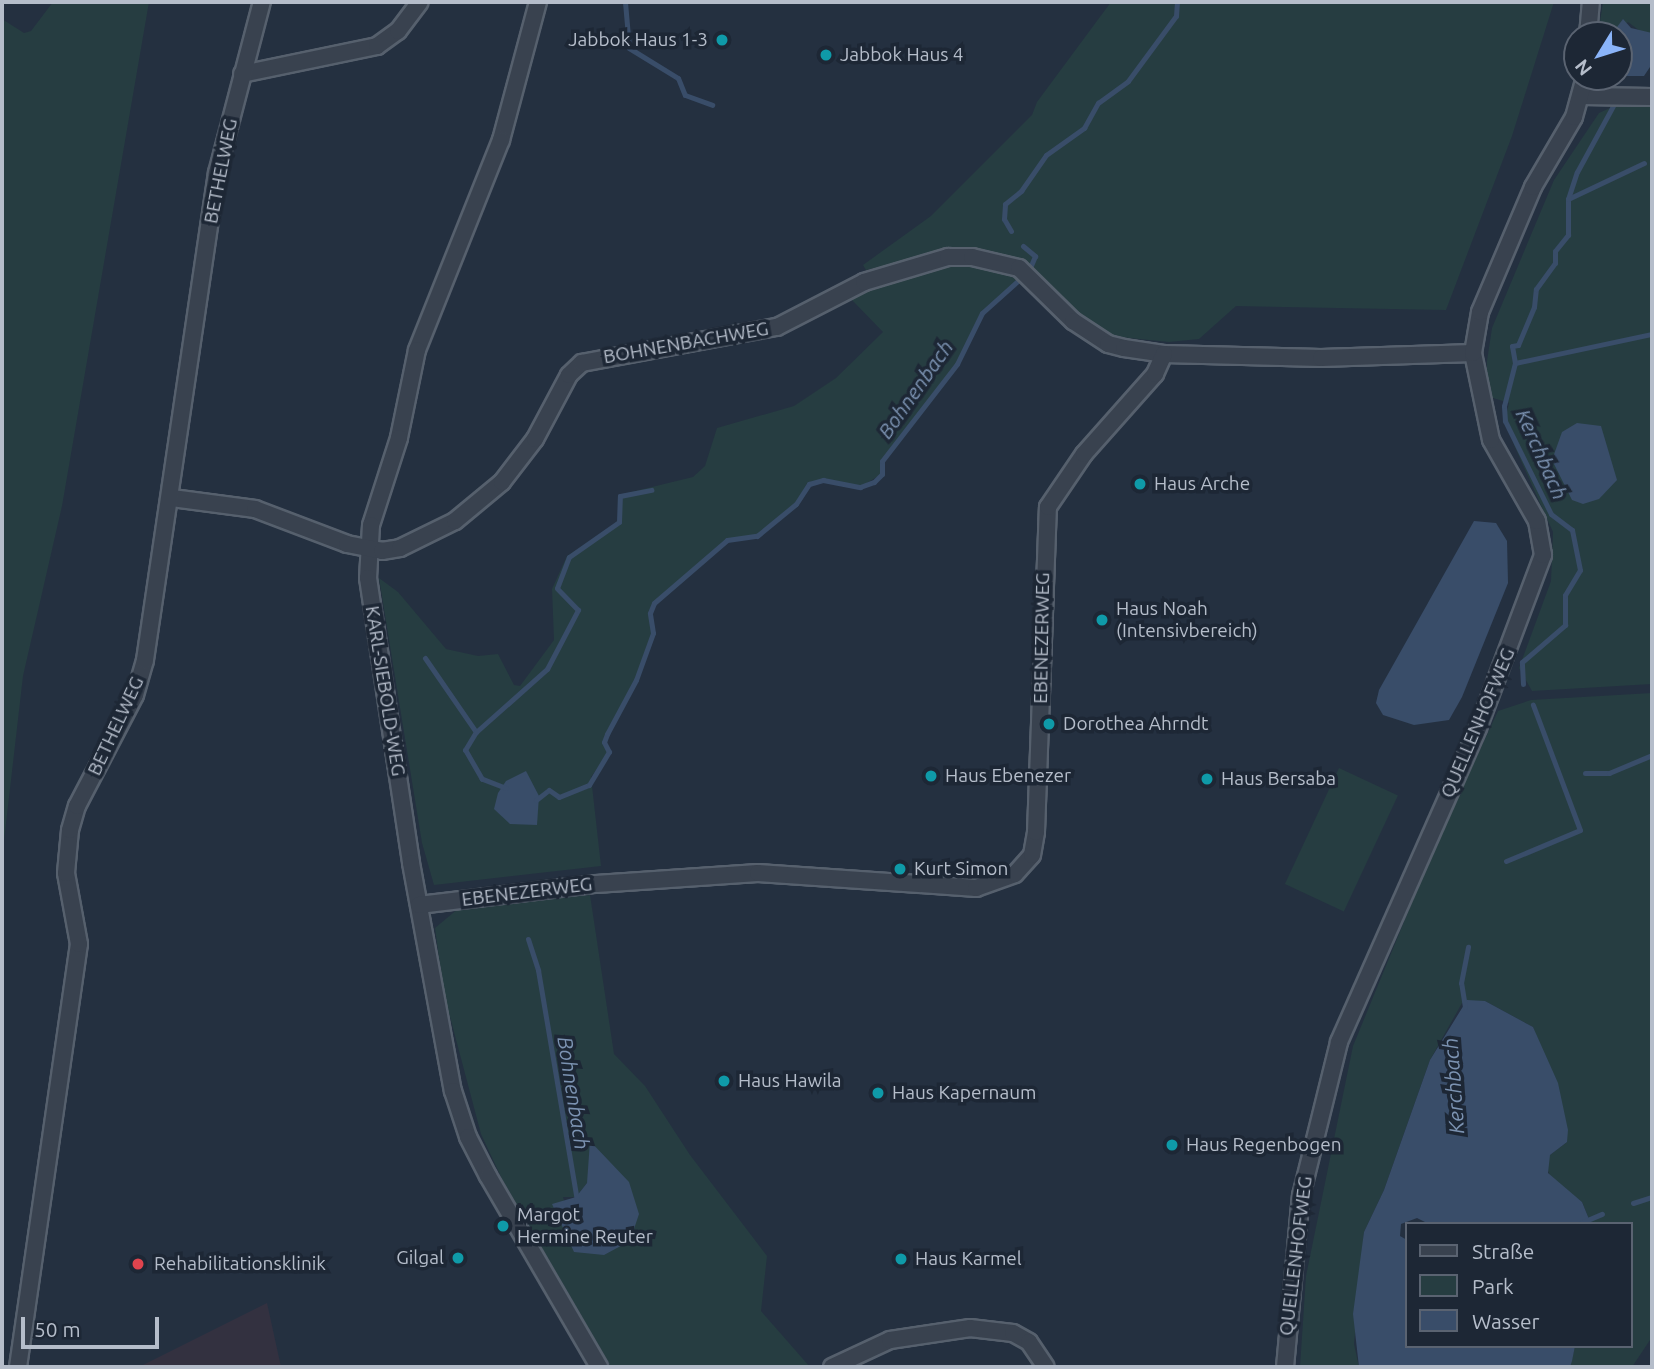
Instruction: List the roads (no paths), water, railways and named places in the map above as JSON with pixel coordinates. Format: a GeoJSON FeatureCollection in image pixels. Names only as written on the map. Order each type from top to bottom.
{"type":"FeatureCollection","features":[{"type":"Feature","properties":{"kind":"street","name":"BETHELWEG"},"geometry":{"type":"LineString","coordinates":[[19,1367],[79,944],[66,873],[70,830],[77,806],[140,682],[172,498],[217,173],[262,2]]}},
{"type":"Feature","properties":{"kind":"street"},"geometry":{"type":"LineString","coordinates":[[242,75],[377,46],[398,31],[420,2]]}},
{"type":"Feature","properties":{"kind":"street","name":"KARL-SIEBOLD-WEG"},"geometry":{"type":"LineString","coordinates":[[538,2],[501,140],[417,350],[369,549],[371,603],[441,1042],[468,1137],[599,1367]]}},
{"type":"Feature","properties":{"kind":"street"},"geometry":{"type":"LineString","coordinates":[[1589,21],[1591,2]]}},
{"type":"Feature","properties":{"kind":"street","name":"QUELLENHOFWEG"},"geometry":{"type":"LineString","coordinates":[[1285,1367],[1301,1196],[1339,1042],[1474,738],[1543,555],[1537,521],[1491,440],[1473,353],[1486,297],[1533,187],[1562,141],[1583,91]]}},
{"type":"Feature","properties":{"kind":"street"},"geometry":{"type":"LineString","coordinates":[[1582,96],[1652,97]]}},
{"type":"Feature","properties":{"kind":"street","name":"BOHNENBACHWEG"},"geometry":{"type":"LineString","coordinates":[[172,498],[255,509],[369,549],[400,548],[438,531],[473,507],[522,459],[569,374],[582,363],[777,327],[864,282],[929,260],[972,257],[1010,263],[1029,275],[1073,321],[1108,344],[1164,355]]}},
{"type":"Feature","properties":{"kind":"street"},"geometry":{"type":"LineString","coordinates":[[1164,355],[1374,358],[1473,353]]}},
{"type":"Feature","properties":{"kind":"street","name":"EBENEZERWEG"},"geometry":{"type":"LineString","coordinates":[[419,905],[596,884],[758,873],[976,888],[1015,874],[1031,855],[1036,832],[1048,507],[1066,476],[1155,374],[1164,355]]}},
{"type":"Feature","properties":{"kind":"street"},"geometry":{"type":"LineString","coordinates":[[832,1367],[890,1340],[970,1328],[1013,1333],[1029,1342],[1046,1367]]}},
{"type":"Feature","properties":{"kind":"water"},"geometry":{"type":"Polygon","coordinates":[[[1633,28],[1652,33],[1652,64],[1644,76],[1633,76],[1633,28]]]}},
{"type":"Feature","properties":{"kind":"water"},"geometry":{"type":"Polygon","coordinates":[[[1577,423],[1601,426],[1617,480],[1599,499],[1583,504],[1572,500],[1552,460],[1562,432],[1577,423]]]}},
{"type":"Feature","properties":{"kind":"water"},"geometry":{"type":"Polygon","coordinates":[[[1474,521],[1496,523],[1507,541],[1508,583],[1462,697],[1449,720],[1414,725],[1383,715],[1376,703],[1379,690],[1474,521]]]}},
{"type":"Feature","properties":{"kind":"water"},"geometry":{"type":"Polygon","coordinates":[[[526,771],[539,796],[537,825],[510,824],[494,809],[498,793],[506,781],[526,771]]]}},
{"type":"Feature","properties":{"kind":"water"},"geometry":{"type":"Polygon","coordinates":[[[1467,1000],[1485,1001],[1533,1027],[1558,1083],[1568,1130],[1567,1142],[1550,1155],[1548,1173],[1582,1202],[1590,1222],[1425,1222],[1417,1218],[1401,1224],[1400,1236],[1406,1239],[1406,1348],[1575,1348],[1570,1367],[1359,1367],[1353,1314],[1364,1232],[1384,1190],[1430,1060],[1467,1000]]]}},
{"type":"Feature","properties":{"kind":"water"},"geometry":{"type":"Polygon","coordinates":[[[590,1141],[629,1182],[639,1214],[630,1241],[604,1255],[574,1252],[552,1204],[576,1197],[587,1183],[590,1141]]]}},
{"type":"Feature","properties":{"kind":"waterway","name":"Bohnenbach"},"geometry":{"type":"LineString","coordinates":[[625,2],[629,48],[678,78],[685,95],[712,105]]}},
{"type":"Feature","properties":{"kind":"waterway","name":"Bohnenbach"},"geometry":{"type":"LineString","coordinates":[[1011,231],[1004,219],[1005,204],[1021,191],[1046,155],[1084,128],[1098,103],[1128,81],[1176,16],[1177,2]]}},
{"type":"Feature","properties":{"kind":"waterway","name":"Kerchbach"},"geometry":{"type":"LineString","coordinates":[[1523,684],[1522,662],[1565,625],[1565,595],[1580,570],[1572,530],[1551,514],[1505,421],[1504,406],[1515,363],[1512,346],[1518,345],[1534,307],[1536,289],[1555,263],[1555,251],[1568,235],[1568,199],[1577,172],[1613,106]]}},
{"type":"Feature","properties":{"kind":"waterway"},"geometry":{"type":"LineString","coordinates":[[1568,199],[1644,163]]}},
{"type":"Feature","properties":{"kind":"waterway","name":"Bohnenbach"},"geometry":{"type":"LineString","coordinates":[[1023,246],[1035,256],[1030,268]]}},
{"type":"Feature","properties":{"kind":"waterway","name":"Bohnenbach"},"geometry":{"type":"LineString","coordinates":[[536,800],[549,790],[559,797],[589,785],[609,752],[604,742],[636,680],[653,633],[650,613],[654,603],[727,540],[757,536],[796,504],[809,484],[823,480],[860,487],[874,482],[882,474],[882,461],[957,364],[982,313],[1022,277]]}},
{"type":"Feature","properties":{"kind":"waterway"},"geometry":{"type":"LineString","coordinates":[[1515,363],[1652,334]]}},
{"type":"Feature","properties":{"kind":"waterway","name":"Bohnenbach"},"geometry":{"type":"LineString","coordinates":[[506,788],[482,779],[465,750],[476,732],[547,669],[578,610],[557,588],[569,557],[619,522],[620,496],[651,490]]}},
{"type":"Feature","properties":{"kind":"waterway"},"geometry":{"type":"LineString","coordinates":[[425,658],[476,732]]}},
{"type":"Feature","properties":{"kind":"waterway","name":"Kerchbach"},"geometry":{"type":"LineString","coordinates":[[1506,861],[1580,830],[1533,705]]}},
{"type":"Feature","properties":{"kind":"waterway"},"geometry":{"type":"LineString","coordinates":[[1585,773],[1609,773],[1652,755]]}},
{"type":"Feature","properties":{"kind":"waterway","name":"Bohnenbach"},"geometry":{"type":"LineString","coordinates":[[528,939],[538,970],[577,1201]]}},
{"type":"Feature","properties":{"kind":"waterway","name":"Kerchbach"},"geometry":{"type":"LineString","coordinates":[[1465,1007],[1461,983],[1468,947]]}},
{"type":"Feature","properties":{"kind":"waterway"},"geometry":{"type":"LineString","coordinates":[[1633,1203],[1652,1197]]}},
{"type":"Feature","properties":{"kind":"waterway"},"geometry":{"type":"LineString","coordinates":[[1583,1222],[1602,1214]]}},
{"type":"Feature","properties":{"kind":"place","name":"Jabbok Haus 1-3"},"geometry":{"type":"Point","coordinates":[722,40]}},
{"type":"Feature","properties":{"kind":"place","name":"Jabbok Haus 4"},"geometry":{"type":"Point","coordinates":[826,55]}},
{"type":"Feature","properties":{"kind":"place","name":"Haus Arche"},"geometry":{"type":"Point","coordinates":[1140,484]}},
{"type":"Feature","properties":{"kind":"place","name":"Haus Noah (Intensivbereich)"},"geometry":{"type":"Point","coordinates":[1102,620]}},
{"type":"Feature","properties":{"kind":"place","name":"Dorothea Ahrndt"},"geometry":{"type":"Point","coordinates":[1049,724]}},
{"type":"Feature","properties":{"kind":"place","name":"Haus Ebenezer"},"geometry":{"type":"Point","coordinates":[931,776]}},
{"type":"Feature","properties":{"kind":"place","name":"Haus Bersaba"},"geometry":{"type":"Point","coordinates":[1207,779]}},
{"type":"Feature","properties":{"kind":"place","name":"Kurt Simon"},"geometry":{"type":"Point","coordinates":[900,869]}},
{"type":"Feature","properties":{"kind":"place","name":"Haus Hawila"},"geometry":{"type":"Point","coordinates":[724,1081]}},
{"type":"Feature","properties":{"kind":"place","name":"Haus Kapernaum"},"geometry":{"type":"Point","coordinates":[878,1093]}},
{"type":"Feature","properties":{"kind":"place","name":"Haus Regenbogen"},"geometry":{"type":"Point","coordinates":[1172,1145]}},
{"type":"Feature","properties":{"kind":"place","name":"Margot Hermine Reuter"},"geometry":{"type":"Point","coordinates":[503,1226]}},
{"type":"Feature","properties":{"kind":"place","name":"Gilgal"},"geometry":{"type":"Point","coordinates":[458,1258]}},
{"type":"Feature","properties":{"kind":"place","name":"Haus Karmel"},"geometry":{"type":"Point","coordinates":[901,1259]}},
{"type":"Feature","properties":{"kind":"place","name":"Rehabilitationsklinik"},"geometry":{"type":"Point","coordinates":[138,1264]}}]}
